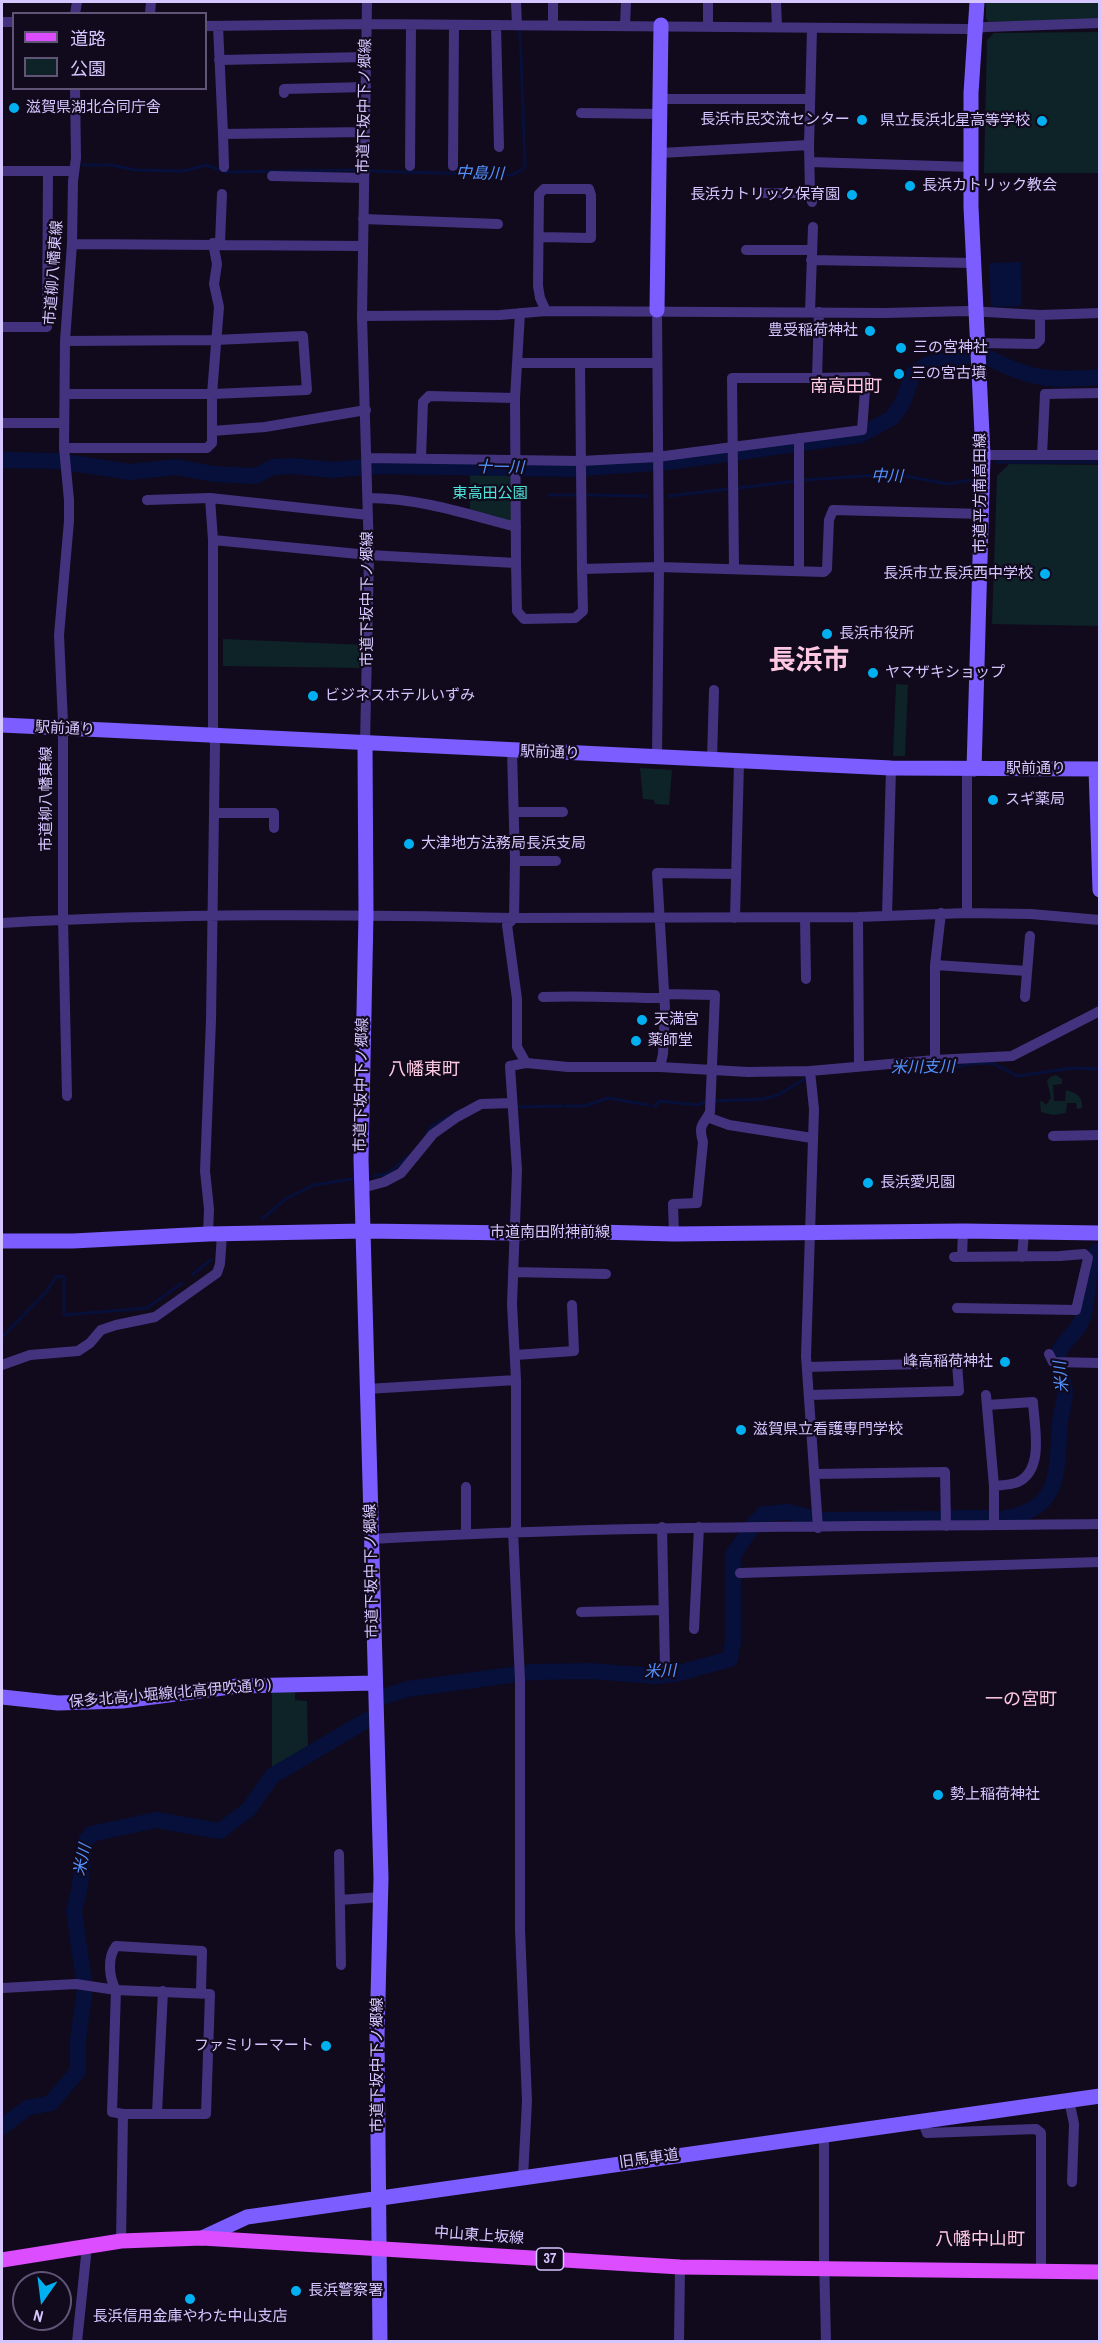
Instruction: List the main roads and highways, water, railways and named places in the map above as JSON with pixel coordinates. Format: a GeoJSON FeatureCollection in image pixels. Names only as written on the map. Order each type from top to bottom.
{"type":"FeatureCollection","features":[{"type":"Feature","properties":{"kind":"main road","name":"中山東上坂線"},"geometry":{"type":"LineString","coordinates":[[2,2260],[121,2241],[202,2238],[680,2267],[1100,2272]]}},
{"type":"Feature","properties":{"kind":"waterway","name":"中島川"},"geometry":{"type":"LineString","coordinates":[[369,171],[512,175],[523,169],[525,165],[520,30]]}},
{"type":"Feature","properties":{"kind":"waterway","name":"中島川"},"geometry":{"type":"LineString","coordinates":[[82,165],[112,165],[135,170],[184,171],[206,165],[227,172],[356,170]]}},
{"type":"Feature","properties":{"kind":"waterway","name":"十一川"},"geometry":{"type":"LineString","coordinates":[[2,460],[59,461],[130,472],[176,467],[213,474],[256,476],[273,467],[293,466],[332,470],[377,466],[570,469],[669,462],[860,435],[892,418],[902,404],[913,374],[928,364],[966,357]]}},
{"type":"Feature","properties":{"kind":"waterway","name":"十一川"},"geometry":{"type":"LineString","coordinates":[[989,358],[1030,375],[1055,379],[1100,377]]}},
{"type":"Feature","properties":{"kind":"waterway","name":"中川"},"geometry":{"type":"LineString","coordinates":[[996,462],[1100,462]]}},
{"type":"Feature","properties":{"kind":"waterway","name":"中川"},"geometry":{"type":"LineString","coordinates":[[803,480],[895,474],[948,484],[970,480]]}},
{"type":"Feature","properties":{"kind":"waterway","name":"中川"},"geometry":{"type":"LineString","coordinates":[[738,488],[795,481]]}},
{"type":"Feature","properties":{"kind":"waterway","name":"中川"},"geometry":{"type":"LineString","coordinates":[[669,496],[729,489]]}},
{"type":"Feature","properties":{"kind":"waterway","name":"中川"},"geometry":{"type":"LineString","coordinates":[[549,495],[577,495]]}},
{"type":"Feature","properties":{"kind":"waterway","name":"中川"},"geometry":{"type":"LineString","coordinates":[[587,495],[647,496]]}},
{"type":"Feature","properties":{"kind":"waterway","name":"米川支川"},"geometry":{"type":"LineString","coordinates":[[929,1065],[946,1070],[968,1064],[992,1063],[1018,1076],[1072,1068],[1100,1069]]}},
{"type":"Feature","properties":{"kind":"waterway","name":"米川支川"},"geometry":{"type":"LineString","coordinates":[[713,1101],[763,1099],[778,1095],[808,1077]]}},
{"type":"Feature","properties":{"kind":"waterway","name":"米川支川"},"geometry":{"type":"LineString","coordinates":[[566,1106],[585,1106],[608,1098],[648,1105]]}},
{"type":"Feature","properties":{"kind":"waterway","name":"米川支川"},"geometry":{"type":"LineString","coordinates":[[653,1106],[656,1106],[659,1101],[698,1105],[705,1102]]}},
{"type":"Feature","properties":{"kind":"waterway","name":"米川支川"},"geometry":{"type":"LineString","coordinates":[[516,1107],[562,1106]]}},
{"type":"Feature","properties":{"kind":"waterway","name":"米川支川"},"geometry":{"type":"LineString","coordinates":[[427,1133],[431,1127],[460,1110]]}},
{"type":"Feature","properties":{"kind":"waterway","name":"米川支川"},"geometry":{"type":"LineString","coordinates":[[374,1176],[387,1174],[410,1155]]}},
{"type":"Feature","properties":{"kind":"waterway","name":"米川支川"},"geometry":{"type":"LineString","coordinates":[[262,1219],[287,1198],[314,1185],[352,1179]]}},
{"type":"Feature","properties":{"kind":"waterway","name":"米川"},"geometry":{"type":"LineString","coordinates":[[1005,1518],[1038,1506],[1047,1496],[1053,1484],[1065,1392],[1058,1356],[1059,1351],[1079,1326],[1083,1316],[1091,1270],[1097,1251]]}},
{"type":"Feature","properties":{"kind":"waterway","name":"米川支川"},"geometry":{"type":"LineString","coordinates":[[193,1274],[211,1260]]}},
{"type":"Feature","properties":{"kind":"waterway","name":"米川支川"},"geometry":{"type":"LineString","coordinates":[[2,1337],[46,1292],[57,1276],[64,1277],[64,1315],[147,1308],[182,1283]]}},
{"type":"Feature","properties":{"kind":"waterway","name":"米川"},"geometry":{"type":"LineString","coordinates":[[386,1696],[408,1689],[533,1672],[590,1671],[656,1676],[675,1674],[730,1659],[733,1642],[733,1555],[754,1524],[764,1514],[788,1512],[813,1518]]}},
{"type":"Feature","properties":{"kind":"waterway","name":"米川"},"geometry":{"type":"LineString","coordinates":[[950,1518],[987,1518]]}},
{"type":"Feature","properties":{"kind":"waterway","name":"米川"},"geometry":{"type":"LineString","coordinates":[[823,1520],[942,1519]]}},
{"type":"Feature","properties":{"kind":"waterway","name":"米川"},"geometry":{"type":"LineString","coordinates":[[2,2127],[27,2108],[51,2103],[78,2071],[78,2040],[85,1989],[74,1911],[80,1886],[85,1842],[91,1834],[156,1820],[220,1831],[249,1809],[272,1776],[367,1720]]}},
{"type":"Feature","properties":{"kind":"place","name":"滋賀県湖北合同庁舎"},"geometry":{"type":"Point","coordinates":[14,108]}},
{"type":"Feature","properties":{"kind":"place","name":"長浜市民交流センター"},"geometry":{"type":"Point","coordinates":[862,120]}},
{"type":"Feature","properties":{"kind":"place","name":"県立長浜北星高等学校"},"geometry":{"type":"Point","coordinates":[1042,121]}},
{"type":"Feature","properties":{"kind":"place","name":"長浜カトリック教会"},"geometry":{"type":"Point","coordinates":[910,186]}},
{"type":"Feature","properties":{"kind":"place","name":"長浜カトリック保育園"},"geometry":{"type":"Point","coordinates":[852,195]}},
{"type":"Feature","properties":{"kind":"place","name":"豊受稲荷神社"},"geometry":{"type":"Point","coordinates":[870,331]}},
{"type":"Feature","properties":{"kind":"place","name":"三の宮神社"},"geometry":{"type":"Point","coordinates":[901,348]}},
{"type":"Feature","properties":{"kind":"place","name":"三の宮古墳"},"geometry":{"type":"Point","coordinates":[899,374]}},
{"type":"Feature","properties":{"kind":"place","name":"長浜市立長浜西中学校"},"geometry":{"type":"Point","coordinates":[1045,574]}},
{"type":"Feature","properties":{"kind":"place","name":"長浜市役所"},"geometry":{"type":"Point","coordinates":[827,634]}},
{"type":"Feature","properties":{"kind":"place","name":"ヤマザキショップ"},"geometry":{"type":"Point","coordinates":[873,673]}},
{"type":"Feature","properties":{"kind":"place","name":"ビジネスホテルいずみ"},"geometry":{"type":"Point","coordinates":[313,696]}},
{"type":"Feature","properties":{"kind":"place","name":"スギ薬局"},"geometry":{"type":"Point","coordinates":[993,800]}},
{"type":"Feature","properties":{"kind":"place","name":"大津地方法務局長浜支局"},"geometry":{"type":"Point","coordinates":[409,844]}},
{"type":"Feature","properties":{"kind":"place","name":"天満宮"},"geometry":{"type":"Point","coordinates":[642,1020]}},
{"type":"Feature","properties":{"kind":"place","name":"薬師堂"},"geometry":{"type":"Point","coordinates":[636,1041]}},
{"type":"Feature","properties":{"kind":"place","name":"長浜愛児園"},"geometry":{"type":"Point","coordinates":[868,1183]}},
{"type":"Feature","properties":{"kind":"place","name":"峰高稲荷神社"},"geometry":{"type":"Point","coordinates":[1005,1362]}},
{"type":"Feature","properties":{"kind":"place","name":"滋賀県立看護専門学校"},"geometry":{"type":"Point","coordinates":[741,1430]}},
{"type":"Feature","properties":{"kind":"place","name":"勢上稲荷神社"},"geometry":{"type":"Point","coordinates":[938,1795]}},
{"type":"Feature","properties":{"kind":"place","name":"ファミリーマート"},"geometry":{"type":"Point","coordinates":[326,2046]}},
{"type":"Feature","properties":{"kind":"place","name":"長浜警察署"},"geometry":{"type":"Point","coordinates":[296,2291]}},
{"type":"Feature","properties":{"kind":"place","name":"長浜信用金庫やわた中山支店"},"geometry":{"type":"Point","coordinates":[190,2299]}},
{"type":"Feature","properties":{"kind":"district","name":"南高田町"},"geometry":{"type":"Point","coordinates":[846,387]}},
{"type":"Feature","properties":{"kind":"district","name":"長浜市"},"geometry":{"type":"Point","coordinates":[809,662]}},
{"type":"Feature","properties":{"kind":"district","name":"八幡東町"},"geometry":{"type":"Point","coordinates":[424,1070]}},
{"type":"Feature","properties":{"kind":"district","name":"一の宮町"},"geometry":{"type":"Point","coordinates":[1021,1700]}},
{"type":"Feature","properties":{"kind":"district","name":"八幡中山町"},"geometry":{"type":"Point","coordinates":[980,2240]}},
{"type":"Feature","properties":{"kind":"park label","name":"東高田公園"},"geometry":{"type":"Point","coordinates":[490,494]}}]}
